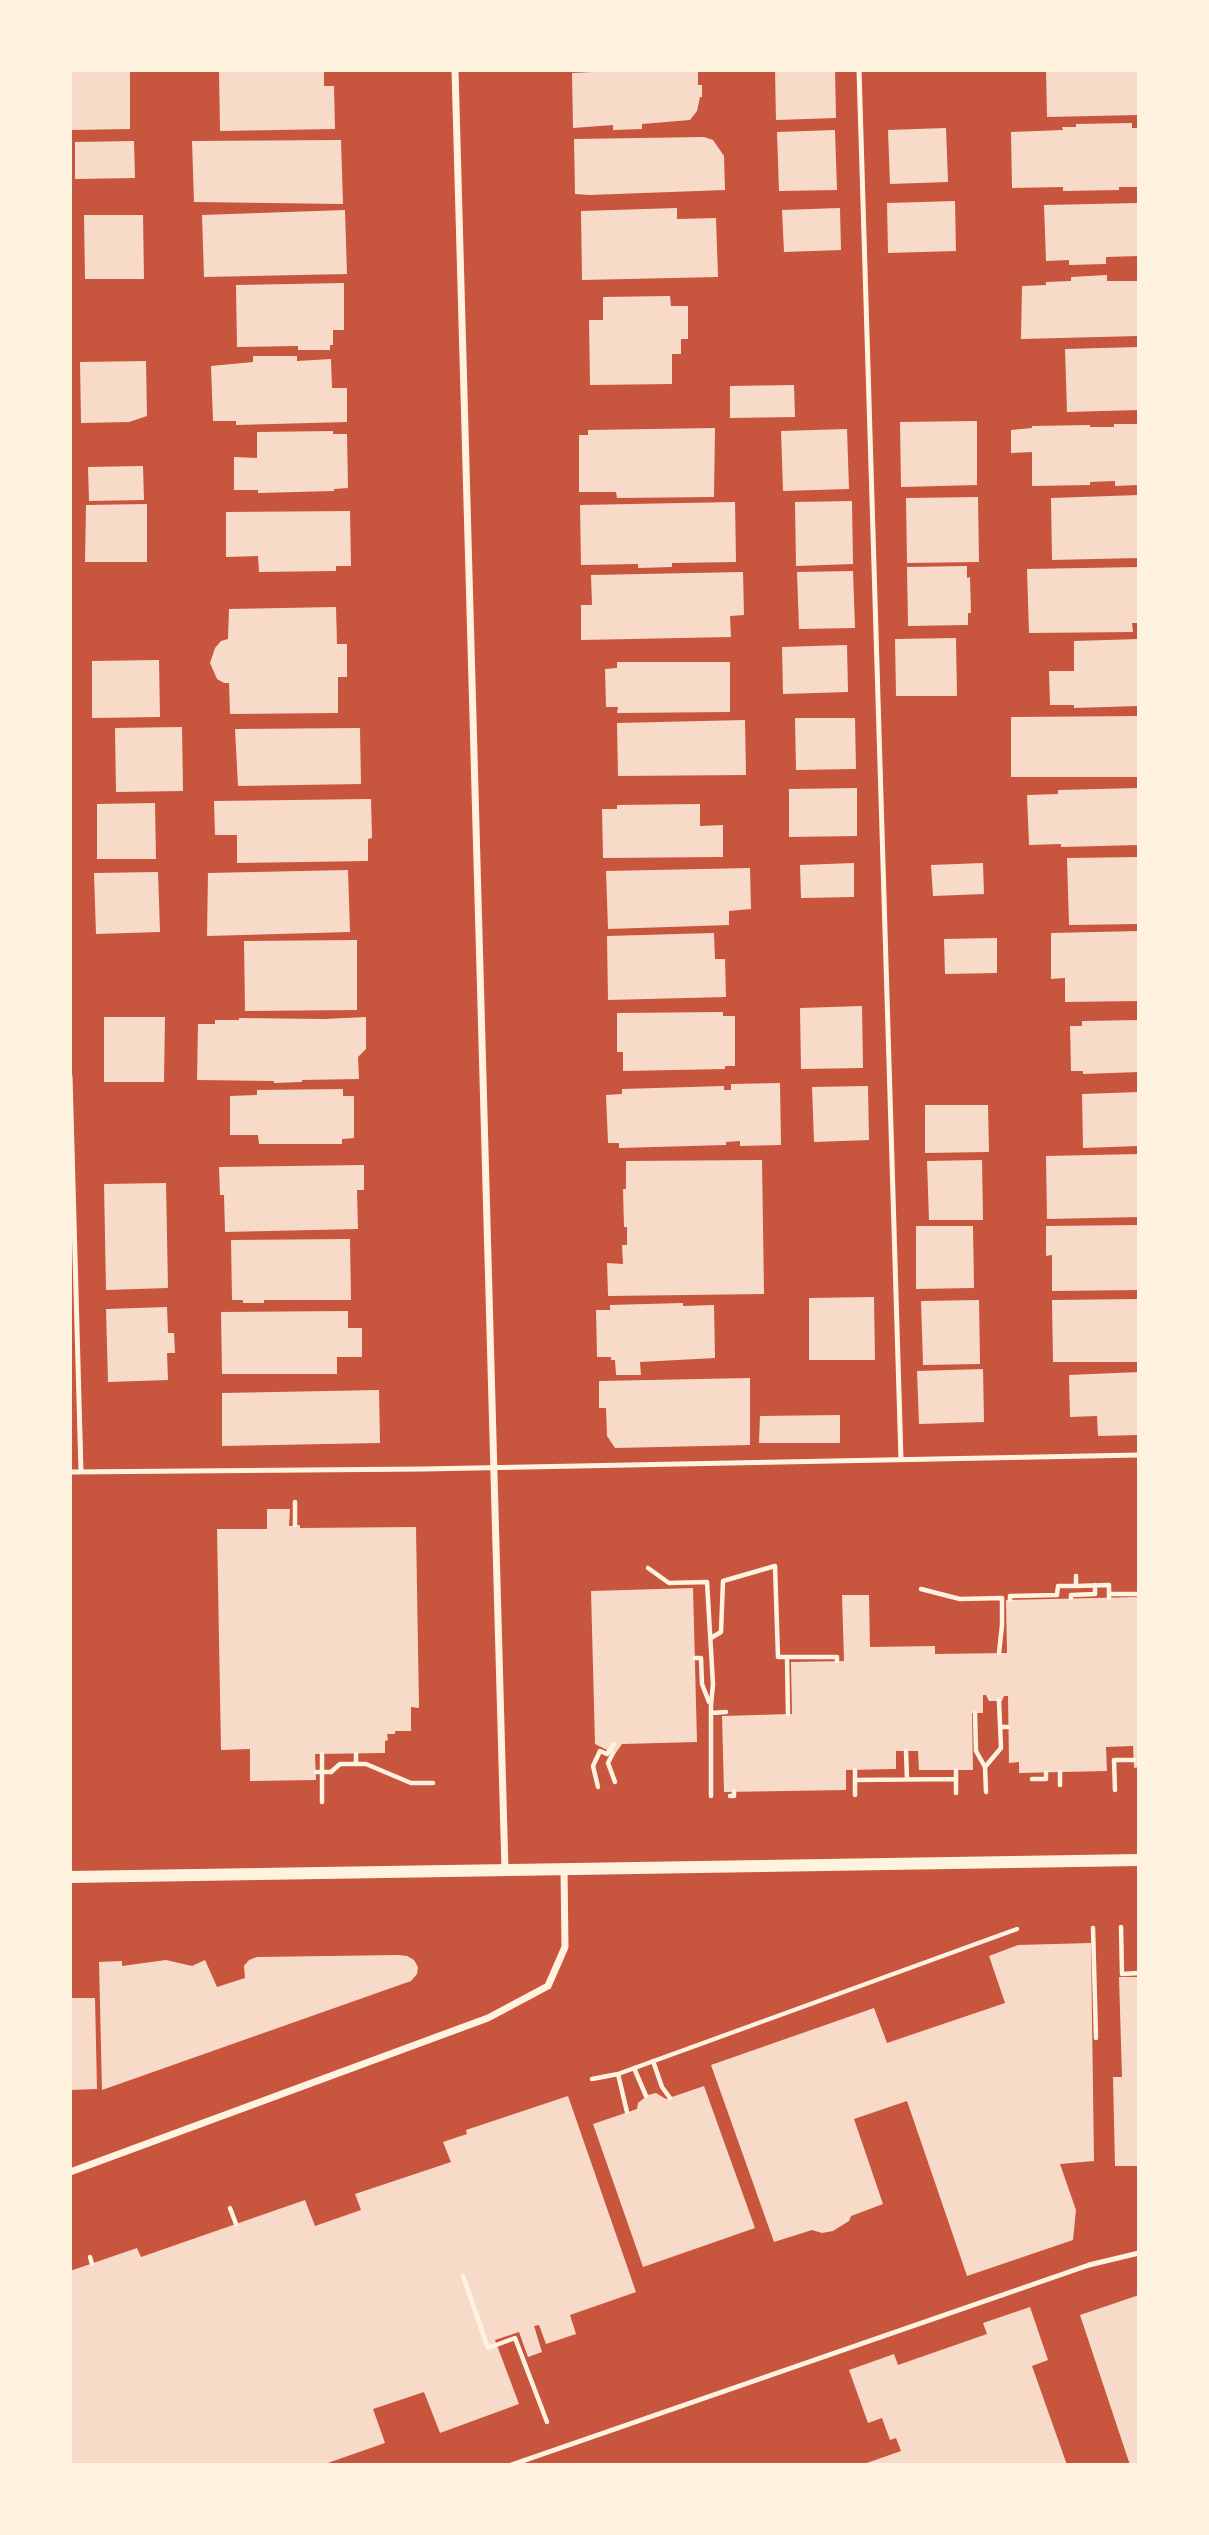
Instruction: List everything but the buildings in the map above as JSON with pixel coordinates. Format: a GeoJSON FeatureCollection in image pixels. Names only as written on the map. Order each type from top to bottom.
{"type":"FeatureCollection","features":[{"type":"Feature","properties":{"kind":"street"},"geometry":{"type":"LineString","coordinates":[[455,70],[505,1870]]}},
{"type":"Feature","properties":{"kind":"street"},"geometry":{"type":"LineString","coordinates":[[70,1877],[1139,1860]]}},
{"type":"Feature","properties":{"kind":"street"},"geometry":{"type":"LineString","coordinates":[[70,2172],[488,2018],[548,1986],[565,1947],[564,1869]]}},
{"type":"Feature","properties":{"kind":"lane"},"geometry":{"type":"LineString","coordinates":[[859,70],[901,1459]]}},
{"type":"Feature","properties":{"kind":"lane"},"geometry":{"type":"LineString","coordinates":[[70,1076],[80,1472]]}},
{"type":"Feature","properties":{"kind":"lane"},"geometry":{"type":"LineString","coordinates":[[70,1472],[495,1468],[1139,1455]]}},
{"type":"Feature","properties":{"kind":"lane"},"geometry":{"type":"LineString","coordinates":[[511,2465],[1089,2265],[1139,2253]]}},
{"type":"Feature","properties":{"kind":"path"},"geometry":{"type":"LineString","coordinates":[[711,1638],[721,1632],[723,1581],[775,1566],[778,1657],[837,1657],[837,1661]]}},
{"type":"Feature","properties":{"kind":"path"},"geometry":{"type":"LineString","coordinates":[[648,1568],[669,1583],[707,1582],[713,1684],[710,1796]]}},
{"type":"Feature","properties":{"kind":"path"},"geometry":{"type":"LineString","coordinates":[[1076,1576],[1076,1586]]}},
{"type":"Feature","properties":{"kind":"path"},"geometry":{"type":"LineString","coordinates":[[1012,1598],[1057,1595],[1058,1586],[1109,1585],[1109,1596],[1139,1594]]}},
{"type":"Feature","properties":{"kind":"path"},"geometry":{"type":"LineString","coordinates":[[1071,1598],[1071,1595],[1095,1594],[1095,1586]]}},
{"type":"Feature","properties":{"kind":"path"},"geometry":{"type":"LineString","coordinates":[[921,1589],[960,1600],[1002,1598],[999,1653]]}},
{"type":"Feature","properties":{"kind":"path"},"geometry":{"type":"LineString","coordinates":[[787,1657],[788,1714]]}},
{"type":"Feature","properties":{"kind":"path"},"geometry":{"type":"LineString","coordinates":[[695,1658],[701,1658],[702,1684],[711,1705]]}},
{"type":"Feature","properties":{"kind":"path"},"geometry":{"type":"LineString","coordinates":[[985,1768],[1001,1748],[999,1701]]}},
{"type":"Feature","properties":{"kind":"path"},"geometry":{"type":"LineString","coordinates":[[711,1713],[726,1712]]}},
{"type":"Feature","properties":{"kind":"path"},"geometry":{"type":"LineString","coordinates":[[975,1713],[976,1751],[985,1768],[986,1793]]}},
{"type":"Feature","properties":{"kind":"path"},"geometry":{"type":"LineString","coordinates":[[1000,1727],[1008,1727]]}},
{"type":"Feature","properties":{"kind":"path"},"geometry":{"type":"LineString","coordinates":[[614,1744],[608,1763],[615,1782]]}},
{"type":"Feature","properties":{"kind":"path"},"geometry":{"type":"LineString","coordinates":[[598,1787],[593,1773],[596,1758],[600,1751],[607,1755],[611,1752]]}},
{"type":"Feature","properties":{"kind":"path"},"geometry":{"type":"LineString","coordinates":[[906,1751],[907,1779]]}},
{"type":"Feature","properties":{"kind":"path"},"geometry":{"type":"LineString","coordinates":[[321,1754],[319,1772],[322,1802]]}},
{"type":"Feature","properties":{"kind":"path"},"geometry":{"type":"LineString","coordinates":[[356,1754],[356,1764]]}},
{"type":"Feature","properties":{"kind":"path"},"geometry":{"type":"LineString","coordinates":[[1115,1790],[1114,1760],[1134,1760]]}},
{"type":"Feature","properties":{"kind":"path"},"geometry":{"type":"LineString","coordinates":[[319,1772],[331,1772],[340,1764],[366,1764],[411,1783],[433,1783]]}},
{"type":"Feature","properties":{"kind":"path"},"geometry":{"type":"LineString","coordinates":[[855,1770],[855,1795]]}},
{"type":"Feature","properties":{"kind":"path"},"geometry":{"type":"LineString","coordinates":[[956,1770],[956,1793]]}},
{"type":"Feature","properties":{"kind":"path"},"geometry":{"type":"LineString","coordinates":[[1060,1772],[1060,1785]]}},
{"type":"Feature","properties":{"kind":"path"},"geometry":{"type":"LineString","coordinates":[[1032,1779],[1046,1779],[1046,1773]]}},
{"type":"Feature","properties":{"kind":"path"},"geometry":{"type":"LineString","coordinates":[[855,1780],[956,1779]]}},
{"type":"Feature","properties":{"kind":"path"},"geometry":{"type":"LineString","coordinates":[[1121,1927],[1122,1974],[1139,1973]]}},
{"type":"Feature","properties":{"kind":"path"},"geometry":{"type":"LineString","coordinates":[[1093,1928],[1096,2038]]}},
{"type":"Feature","properties":{"kind":"path"},"geometry":{"type":"LineString","coordinates":[[592,2079],[618,2074],[1017,1929]]}},
{"type":"Feature","properties":{"kind":"path"},"geometry":{"type":"LineString","coordinates":[[653,2061],[662,2087],[670,2098]]}},
{"type":"Feature","properties":{"kind":"path"},"geometry":{"type":"LineString","coordinates":[[634,2068],[646,2096]]}},
{"type":"Feature","properties":{"kind":"path"},"geometry":{"type":"LineString","coordinates":[[618,2074],[627,2112]]}},
{"type":"Feature","properties":{"kind":"path"},"geometry":{"type":"LineString","coordinates":[[230,2208],[236,2224]]}},
{"type":"Feature","properties":{"kind":"path"},"geometry":{"type":"LineString","coordinates":[[90,2257],[92,2264]]}},
{"type":"Feature","properties":{"kind":"path"},"geometry":{"type":"LineString","coordinates":[[463,2276],[488,2348],[516,2338],[557,2449]]}}]}
